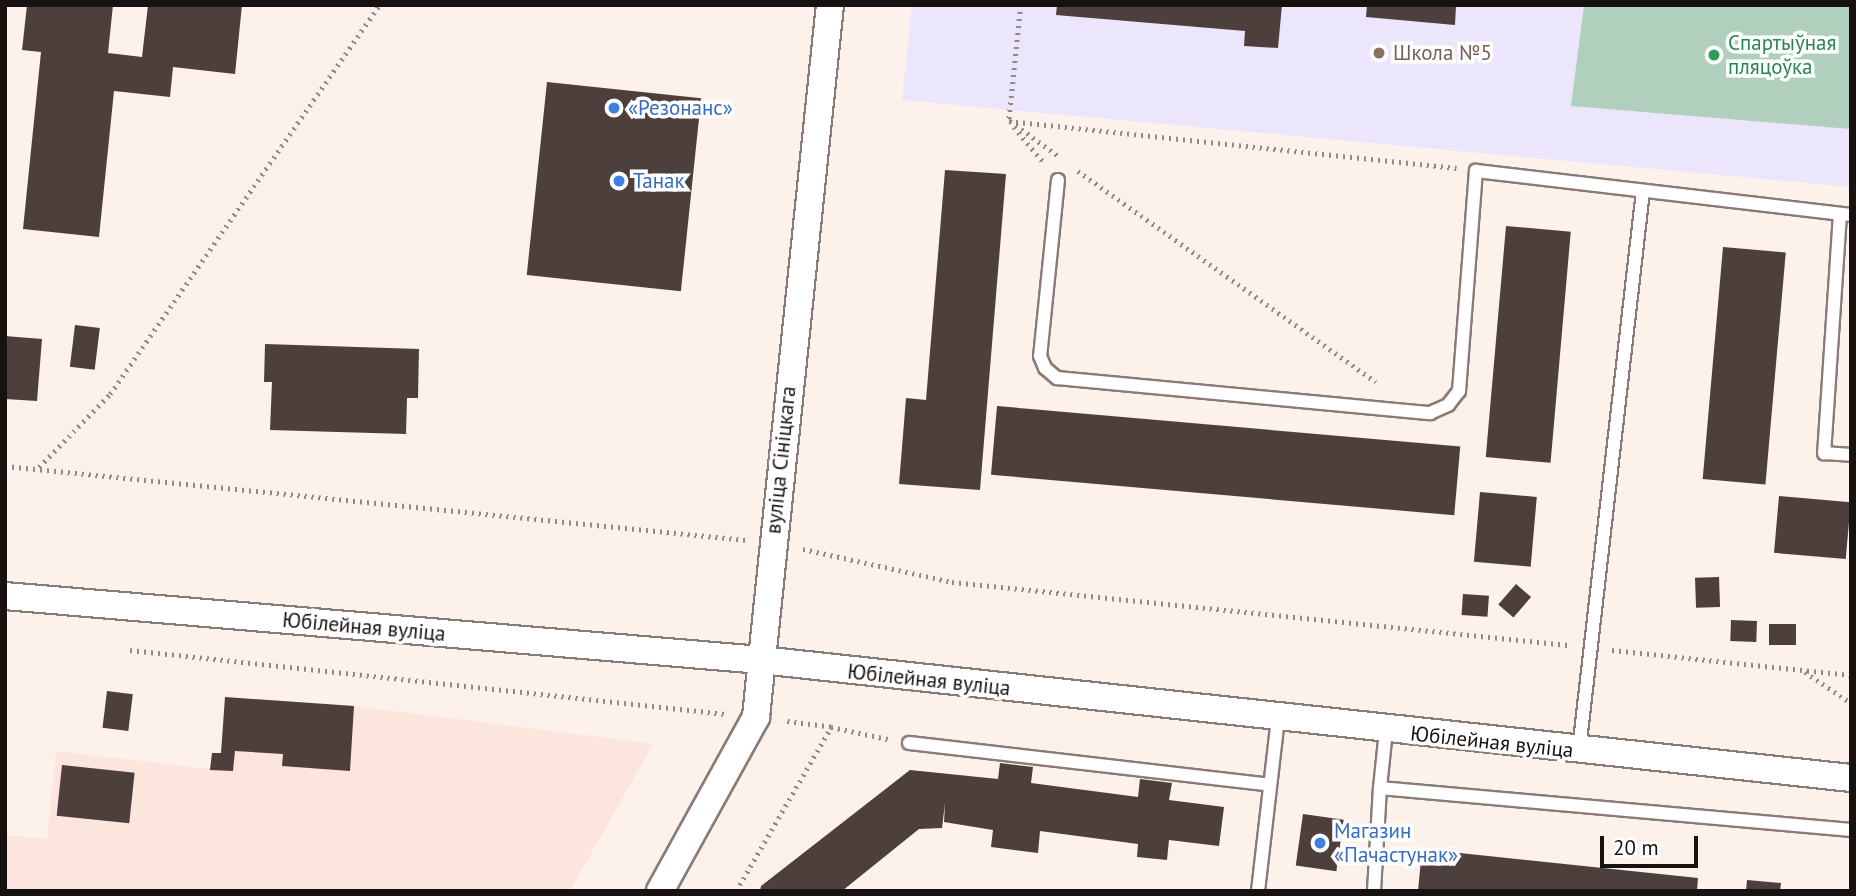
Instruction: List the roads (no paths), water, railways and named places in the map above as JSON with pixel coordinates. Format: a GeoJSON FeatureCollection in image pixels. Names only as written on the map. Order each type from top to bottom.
{"type":"FeatureCollection","features":[{"type":"Feature","properties":{"kind":"street","name":"вуліца Сініцкага"},"geometry":{"type":"LineString","coordinates":[[660,891],[756,717],[830,5]]}},
{"type":"Feature","properties":{"kind":"street","name":"Юбілейная вуліца"},"geometry":{"type":"LineString","coordinates":[[5,596],[761,660],[1578,752],[1851,778]]}},
{"type":"Feature","properties":{"kind":"lane"},"geometry":{"type":"LineString","coordinates":[[1058,180],[1040,355],[1045,368],[1057,378],[1430,413],[1448,405],[1460,391],[1476,171],[1846,215],[1824,453],[1851,455]]}},
{"type":"Feature","properties":{"kind":"lane"},"geometry":{"type":"LineString","coordinates":[[1578,752],[1643,191]]}},
{"type":"Feature","properties":{"kind":"lane"},"geometry":{"type":"LineString","coordinates":[[1258,891],[1278,719]]}},
{"type":"Feature","properties":{"kind":"lane"},"geometry":{"type":"LineString","coordinates":[[1374,891],[1386,730]]}},
{"type":"Feature","properties":{"kind":"lane"},"geometry":{"type":"LineString","coordinates":[[909,743],[1270,785]]}},
{"type":"Feature","properties":{"kind":"lane"},"geometry":{"type":"LineString","coordinates":[[1380,788],[1851,830]]}},
{"type":"Feature","properties":{"kind":"place","name":"Школа №5"},"geometry":{"type":"Point","coordinates":[1379,53]}},
{"type":"Feature","properties":{"kind":"place","name":"Спартыўная пляцоўка"},"geometry":{"type":"Point","coordinates":[1714,55]}},
{"type":"Feature","properties":{"kind":"place","name":"«Резонанс»"},"geometry":{"type":"Point","coordinates":[614,108]}},
{"type":"Feature","properties":{"kind":"place","name":"Танак"},"geometry":{"type":"Point","coordinates":[619,181]}},
{"type":"Feature","properties":{"kind":"place","name":"Магазин «Пачастунак»"},"geometry":{"type":"Point","coordinates":[1320,843]}}]}
